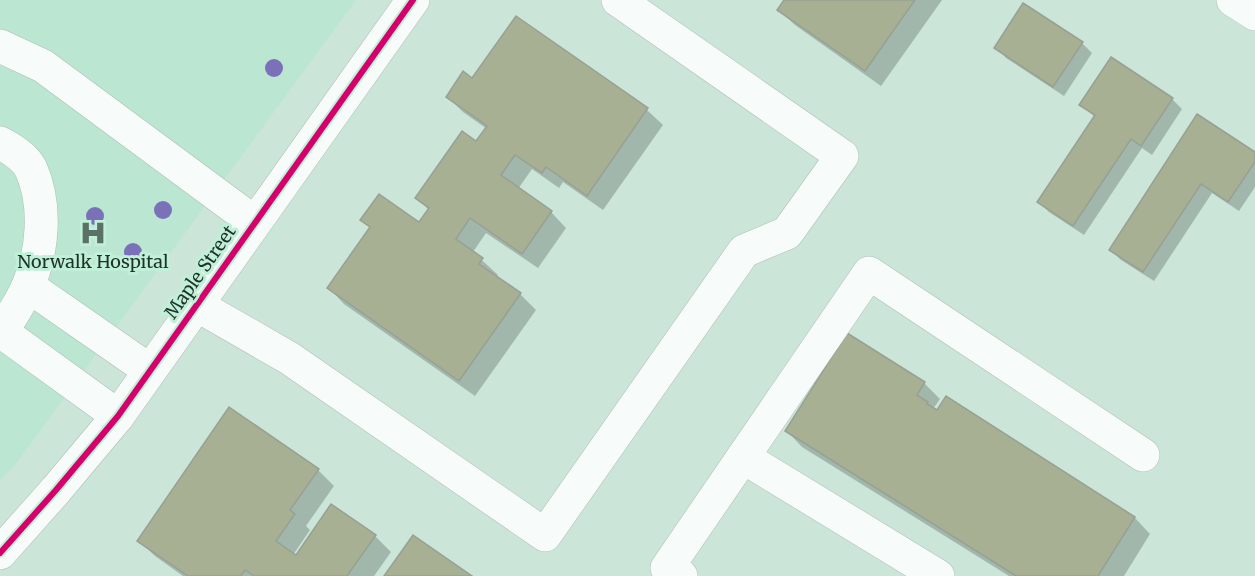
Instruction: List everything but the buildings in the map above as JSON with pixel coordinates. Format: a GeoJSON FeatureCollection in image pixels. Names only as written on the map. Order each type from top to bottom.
{"type":"FeatureCollection","features":[{"type":"Feature","properties":{"kind":"street","name":"Maple Street"},"geometry":{"type":"LineString","coordinates":[[0,553],[118,416],[195,304],[413,0]]}},
{"type":"Feature","properties":{"kind":"street"},"geometry":{"type":"LineString","coordinates":[[195,304],[289,358],[545,535],[744,251],[787,233],[842,156],[618,0]]}},
{"type":"Feature","properties":{"kind":"street"},"geometry":{"type":"LineString","coordinates":[[1233,0],[1255,15]]}},
{"type":"Feature","properties":{"kind":"street"},"geometry":{"type":"LineString","coordinates":[[0,46],[43,66],[254,222]]}},
{"type":"Feature","properties":{"kind":"street"},"geometry":{"type":"LineString","coordinates":[[0,143],[17,153],[30,168],[39,197],[42,224],[28,286],[1,333],[118,416]]}},
{"type":"Feature","properties":{"kind":"street"},"geometry":{"type":"LineString","coordinates":[[681,576],[667,568],[869,273],[1143,454]]}},
{"type":"Feature","properties":{"kind":"street"},"geometry":{"type":"LineString","coordinates":[[28,286],[149,370]]}},
{"type":"Feature","properties":{"kind":"street"},"geometry":{"type":"LineString","coordinates":[[743,457],[938,576]]}},
{"type":"Feature","properties":{"kind":"street"},"geometry":{"type":"LineString","coordinates":[[0,562],[13,576]]}},
{"type":"Feature","properties":{"kind":"shaded area","name":"Norwalk Hospital"},"geometry":{"type":"Polygon","coordinates":[[[0,0],[356,0],[15,465],[0,480],[0,0]]]}},
{"type":"Feature","properties":{"kind":"cycle path"},"geometry":{"type":"LineString","coordinates":[[0,553],[118,416],[413,0]]}},
{"type":"Feature","properties":{"kind":"place","name":"Norwalk Hospital"},"geometry":{"type":"Point","coordinates":[93,233]}}]}
